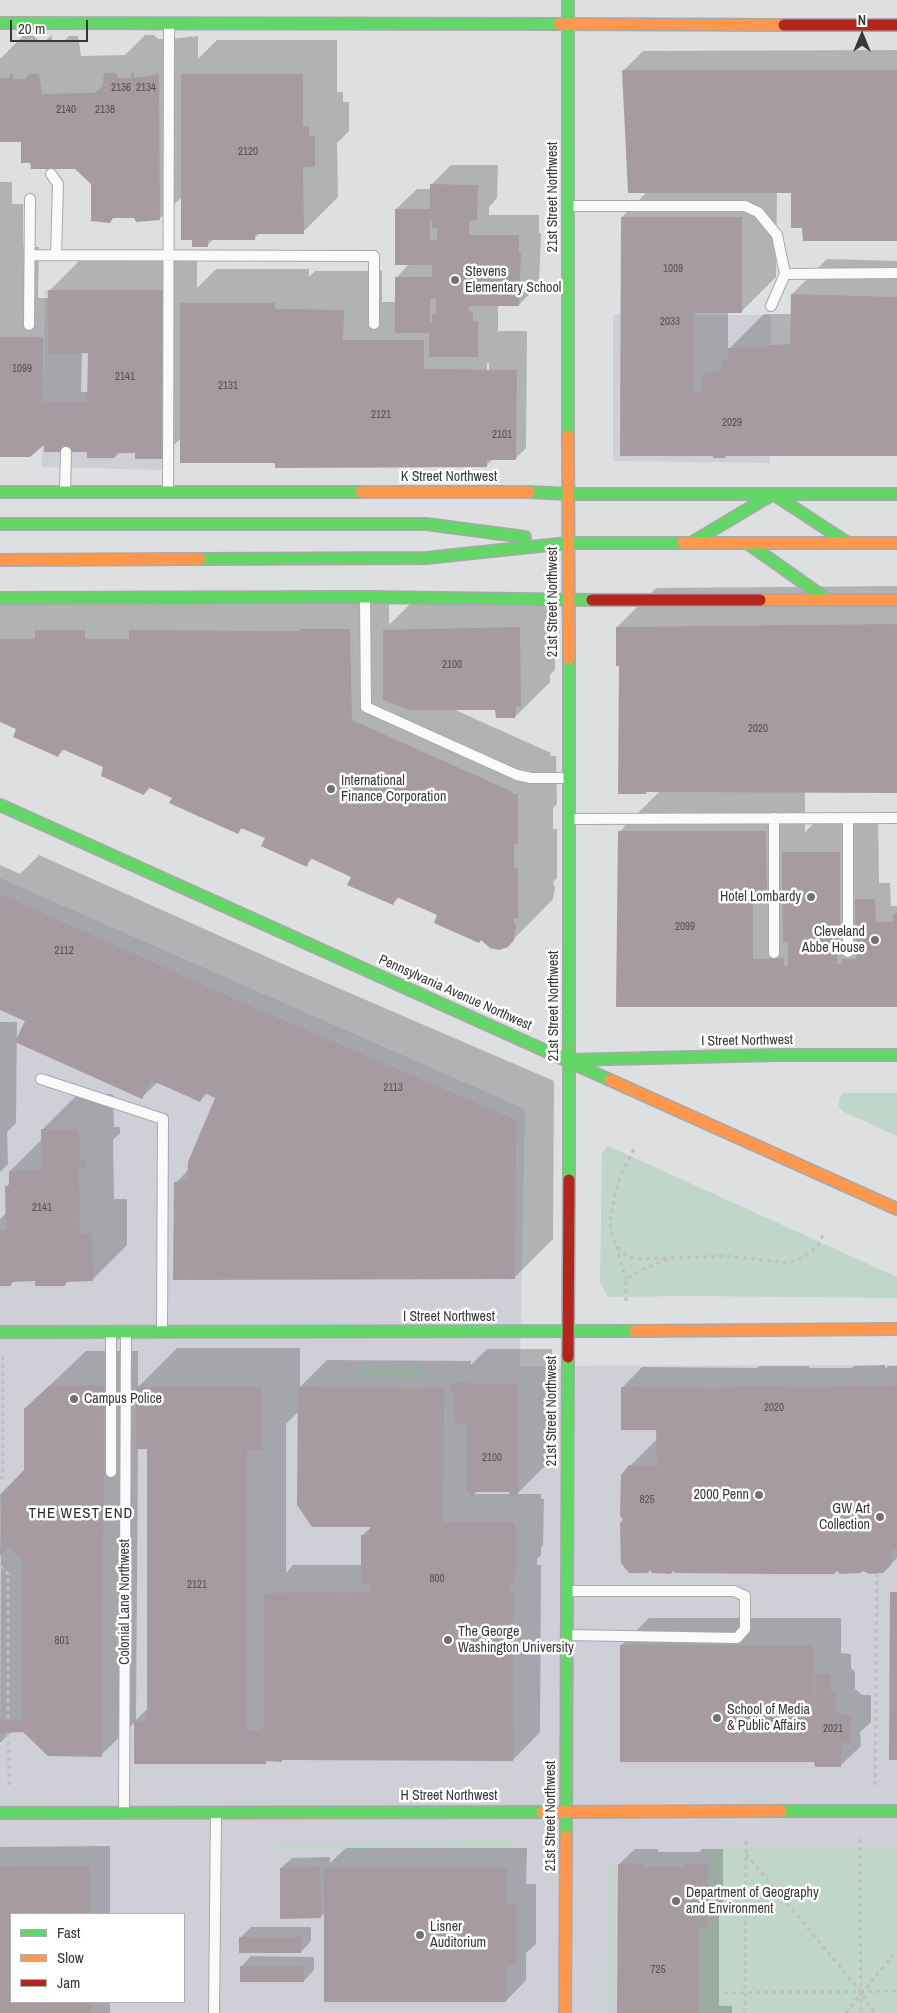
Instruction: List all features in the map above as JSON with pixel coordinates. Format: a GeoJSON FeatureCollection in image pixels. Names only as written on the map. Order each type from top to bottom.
{"type":"FeatureCollection","features":[{"type":"Feature","properties":{"kind":"main road","name":"21st Street Northwest"},"geometry":{"type":"LineString","coordinates":[[565,2013],[568,1332],[568,0]]}},
{"type":"Feature","properties":{"kind":"main road"},"geometry":{"type":"LineString","coordinates":[[0,22],[897,25]]}},
{"type":"Feature","properties":{"kind":"main road","name":"K Street Northwest"},"geometry":{"type":"LineString","coordinates":[[0,492],[897,494]]}},
{"type":"Feature","properties":{"kind":"main road"},"geometry":{"type":"LineString","coordinates":[[691,543],[773,494],[848,543]]}},
{"type":"Feature","properties":{"kind":"main road"},"geometry":{"type":"LineString","coordinates":[[0,524],[426,524],[568,543]]}},
{"type":"Feature","properties":{"kind":"main road"},"geometry":{"type":"LineString","coordinates":[[0,560],[426,558],[568,543],[897,543]]}},
{"type":"Feature","properties":{"kind":"main road"},"geometry":{"type":"LineString","coordinates":[[748,543],[828,600]]}},
{"type":"Feature","properties":{"kind":"main road"},"geometry":{"type":"LineString","coordinates":[[0,598],[365,597],[568,600],[897,600]]}},
{"type":"Feature","properties":{"kind":"main road","name":"Pennsylvania Avenue Northwest"},"geometry":{"type":"LineString","coordinates":[[0,805],[897,1209]]}},
{"type":"Feature","properties":{"kind":"main road","name":"I Street Northwest"},"geometry":{"type":"LineString","coordinates":[[568,1060],[776,1055],[897,1055]]}},
{"type":"Feature","properties":{"kind":"main road","name":"I Street Northwest"},"geometry":{"type":"LineString","coordinates":[[1,1332],[568,1332],[897,1329]]}},
{"type":"Feature","properties":{"kind":"main road","name":"H Street Northwest"},"geometry":{"type":"LineString","coordinates":[[4,1813],[897,1811]]}},
{"type":"Feature","properties":{"kind":"lane"},"geometry":{"type":"LineString","coordinates":[[168,492],[169,24]]}},
{"type":"Feature","properties":{"kind":"lane"},"geometry":{"type":"LineString","coordinates":[[51,174],[58,184],[56,255]]}},
{"type":"Feature","properties":{"kind":"lane"},"geometry":{"type":"LineString","coordinates":[[29,325],[30,199]]}},
{"type":"Feature","properties":{"kind":"lane"},"geometry":{"type":"LineString","coordinates":[[568,206],[745,206],[758,212],[777,235],[785,274],[771,306]]}},
{"type":"Feature","properties":{"kind":"lane"},"geometry":{"type":"LineString","coordinates":[[30,255],[374,256],[374,324]]}},
{"type":"Feature","properties":{"kind":"lane"},"geometry":{"type":"LineString","coordinates":[[785,274],[897,273]]}},
{"type":"Feature","properties":{"kind":"lane"},"geometry":{"type":"LineString","coordinates":[[65,492],[66,452]]}},
{"type":"Feature","properties":{"kind":"lane"},"geometry":{"type":"LineString","coordinates":[[365,597],[366,706],[517,775],[531,778],[568,778]]}},
{"type":"Feature","properties":{"kind":"lane"},"geometry":{"type":"LineString","coordinates":[[774,818],[774,953]]}},
{"type":"Feature","properties":{"kind":"lane"},"geometry":{"type":"LineString","coordinates":[[848,818],[848,952]]}},
{"type":"Feature","properties":{"kind":"lane"},"geometry":{"type":"LineString","coordinates":[[568,819],[897,818]]}},
{"type":"Feature","properties":{"kind":"lane"},"geometry":{"type":"LineString","coordinates":[[41,1079],[163,1119],[162,1332]]}},
{"type":"Feature","properties":{"kind":"lane"},"geometry":{"type":"LineString","coordinates":[[111,1331],[111,1472]]}},
{"type":"Feature","properties":{"kind":"lane","name":"Colonial Lane Northwest"},"geometry":{"type":"LineString","coordinates":[[124,1812],[126,1332]]}},
{"type":"Feature","properties":{"kind":"lane"},"geometry":{"type":"LineString","coordinates":[[566,1591],[734,1591],[745,1596],[745,1629],[737,1638],[566,1635]]}},
{"type":"Feature","properties":{"kind":"lane"},"geometry":{"type":"LineString","coordinates":[[214,2013],[216,1812]]}},
{"type":"Feature","properties":{"kind":"path"},"geometry":{"type":"LineString","coordinates":[[626,1300],[626,1278],[610,1223],[611,1209],[620,1177],[634,1149]]}},
{"type":"Feature","properties":{"kind":"path"},"geometry":{"type":"LineString","coordinates":[[615,1242],[621,1251],[629,1257],[639,1259],[726,1256],[789,1264],[812,1251],[818,1245],[823,1235]]}},
{"type":"Feature","properties":{"kind":"path"},"geometry":{"type":"LineString","coordinates":[[626,1278],[670,1258]]}},
{"type":"Feature","properties":{"kind":"path"},"geometry":{"type":"LineString","coordinates":[[0,1479],[3,1476],[1,1332]]}},
{"type":"Feature","properties":{"kind":"path"},"geometry":{"type":"LineString","coordinates":[[0,1566],[8,1574],[8,1720]]}},
{"type":"Feature","properties":{"kind":"path"},"geometry":{"type":"LineString","coordinates":[[875,1811],[877,1573]]}},
{"type":"Feature","properties":{"kind":"path"},"geometry":{"type":"LineString","coordinates":[[4,1813],[8,1733]]}},
{"type":"Feature","properties":{"kind":"path"},"geometry":{"type":"LineString","coordinates":[[860,1839],[861,2013]]}},
{"type":"Feature","properties":{"kind":"path"},"geometry":{"type":"LineString","coordinates":[[745,2013],[746,1840]]}},
{"type":"Feature","properties":{"kind":"path"},"geometry":{"type":"LineString","coordinates":[[746,1854],[861,1992],[874,2013]]}},
{"type":"Feature","properties":{"kind":"path"},"geometry":{"type":"LineString","coordinates":[[846,2013],[861,1992],[897,1950]]}},
{"type":"Feature","properties":{"kind":"path"},"geometry":{"type":"LineString","coordinates":[[724,1993],[897,1992]]}},
{"type":"Feature","properties":{"kind":"shaded area"},"geometry":{"type":"Polygon","coordinates":[[[45,290],[160,290],[162,470],[42,467],[45,290]]]}},
{"type":"Feature","properties":{"kind":"shaded area"},"geometry":{"type":"Polygon","coordinates":[[[613,315],[771,315],[770,463],[613,461],[613,315]]]}},
{"type":"Feature","properties":{"kind":"shaded area","name":"The George Washington University"},"geometry":{"type":"Polygon","coordinates":[[[0,878],[525,1109],[520,1366],[897,1365],[897,2013],[0,2013],[0,878]]]}},
{"type":"Feature","properties":{"kind":"green space"},"geometry":{"type":"Polygon","coordinates":[[[843,1093],[897,1093],[897,1136],[844,1112],[839,1107],[839,1099],[843,1093]]]}},
{"type":"Feature","properties":{"kind":"green space"},"geometry":{"type":"Polygon","coordinates":[[[608,1146],[897,1277],[897,1298],[608,1297],[600,1283],[602,1153],[608,1146]]]}},
{"type":"Feature","properties":{"kind":"green space"},"geometry":{"type":"Polygon","coordinates":[[[359,1367],[425,1368],[425,1379],[359,1378],[359,1367]]]}},
{"type":"Feature","properties":{"kind":"green space"},"geometry":{"type":"Polygon","coordinates":[[[512,1841],[512,1847],[277,1849],[277,1844],[512,1841]]]}},
{"type":"Feature","properties":{"kind":"green space"},"geometry":{"type":"Polygon","coordinates":[[[708,1847],[897,1848],[897,2013],[699,2013],[699,1927],[707,1926],[708,1847]]]}},
{"type":"Feature","properties":{"kind":"green space"},"geometry":{"type":"Polygon","coordinates":[[[608,1866],[614,1866],[612,2013],[606,2013],[608,1866]]]}},
{"type":"Feature","properties":{"kind":"building"},"geometry":{"type":"Polygon","coordinates":[[[622,70],[897,70],[897,241],[803,241],[802,228],[791,228],[791,193],[628,193],[622,70]]]}},
{"type":"Feature","properties":{"kind":"building"},"geometry":{"type":"Polygon","coordinates":[[[104,73],[115,73],[119,78],[131,78],[131,73],[134,73],[134,78],[159,74],[160,220],[136,222],[134,218],[113,218],[110,223],[91,221],[91,184],[75,169],[31,169],[30,163],[21,163],[21,142],[0,142],[0,78],[10,78],[10,74],[13,74],[13,79],[25,79],[29,74],[39,74],[42,94],[94,93],[102,87],[104,73]]]}},
{"type":"Feature","properties":{"kind":"building"},"geometry":{"type":"Polygon","coordinates":[[[181,74],[303,74],[303,126],[309,126],[309,136],[315,136],[315,167],[303,167],[304,234],[255,234],[255,240],[208,240],[208,247],[192,247],[192,240],[181,240],[181,74]]]}},
{"type":"Feature","properties":{"kind":"building"},"geometry":{"type":"Polygon","coordinates":[[[430,184],[478,185],[477,220],[469,221],[469,235],[519,235],[519,253],[521,253],[519,306],[469,306],[469,311],[473,311],[473,321],[478,321],[478,357],[429,357],[429,333],[395,333],[395,277],[432,277],[432,265],[395,265],[395,209],[430,209],[430,184]],[[430,220],[430,240],[437,240],[437,228],[432,228],[432,220],[430,220]],[[430,299],[430,322],[432,322],[432,314],[436,314],[436,299],[430,299]]]}},
{"type":"Feature","properties":{"kind":"building"},"geometry":{"type":"Polygon","coordinates":[[[621,217],[742,217],[742,313],[694,313],[694,392],[701,392],[701,378],[707,372],[721,371],[721,360],[729,359],[728,348],[768,348],[768,345],[790,344],[791,294],[897,297],[897,456],[725,456],[726,458],[713,458],[713,456],[620,456],[621,217]]]}},
{"type":"Feature","properties":{"kind":"building"},"geometry":{"type":"Polygon","coordinates":[[[48,290],[163,290],[163,459],[135,459],[135,453],[115,453],[115,458],[87,458],[87,452],[44,452],[44,445],[30,457],[0,457],[0,337],[43,337],[43,402],[87,402],[88,353],[48,353],[48,290]]]}},
{"type":"Feature","properties":{"kind":"building"},"geometry":{"type":"Polygon","coordinates":[[[180,303],[275,303],[275,309],[344,310],[343,340],[424,340],[424,369],[517,370],[516,460],[487,460],[487,467],[275,468],[275,463],[180,463],[180,303]]]}},
{"type":"Feature","properties":{"kind":"building"},"geometry":{"type":"Polygon","coordinates":[[[897,624],[897,793],[646,792],[646,794],[618,794],[619,666],[616,666],[616,627],[897,624]]]}},
{"type":"Feature","properties":{"kind":"building"},"geometry":{"type":"Polygon","coordinates":[[[520,627],[521,707],[516,707],[515,718],[496,718],[495,710],[408,710],[383,700],[383,630],[520,627]]]}},
{"type":"Feature","properties":{"kind":"building","name":"International Finance Corporation"},"geometry":{"type":"Polygon","coordinates":[[[300,629],[350,629],[352,720],[513,792],[512,794],[518,794],[518,844],[514,844],[514,868],[518,868],[518,918],[513,918],[516,927],[514,940],[508,947],[499,950],[490,948],[481,940],[479,943],[434,923],[437,915],[397,897],[393,905],[347,885],[351,877],[310,858],[307,867],[261,846],[265,838],[241,828],[238,834],[169,803],[172,798],[148,787],[144,795],[101,776],[103,767],[62,749],[58,757],[13,737],[16,729],[0,722],[0,639],[35,639],[35,630],[85,630],[85,639],[129,639],[129,630],[300,631],[300,629]]]}},
{"type":"Feature","properties":{"kind":"building"},"geometry":{"type":"Polygon","coordinates":[[[618,831],[766,831],[767,896],[753,895],[753,959],[784,958],[784,966],[788,966],[788,942],[783,942],[782,852],[840,852],[840,942],[837,942],[837,964],[841,964],[842,959],[856,959],[855,899],[875,899],[876,922],[893,922],[893,914],[897,913],[897,1007],[616,1007],[618,831]]]}},
{"type":"Feature","properties":{"kind":"building"},"geometry":{"type":"Polygon","coordinates":[[[0,894],[255,1008],[516,1120],[515,1279],[173,1280],[174,1182],[187,1181],[188,1162],[215,1098],[204,1093],[200,1102],[151,1080],[142,1099],[15,1042],[25,1021],[0,1010],[0,894]]]}},
{"type":"Feature","properties":{"kind":"building"},"geometry":{"type":"Polygon","coordinates":[[[41,1129],[79,1129],[80,1161],[86,1161],[86,1169],[79,1169],[80,1233],[92,1233],[93,1281],[65,1282],[65,1286],[35,1286],[35,1281],[11,1282],[11,1286],[0,1286],[0,1230],[6,1230],[5,1186],[9,1186],[9,1171],[42,1170],[41,1129]]]}},
{"type":"Feature","properties":{"kind":"building"},"geometry":{"type":"Polygon","coordinates":[[[451,1383],[518,1384],[518,1495],[509,1496],[509,1492],[475,1492],[475,1496],[470,1496],[470,1492],[467,1492],[467,1424],[455,1423],[455,1392],[450,1392],[451,1383]]]}},
{"type":"Feature","properties":{"kind":"building"},"geometry":{"type":"Polygon","coordinates":[[[50,1385],[104,1385],[102,1757],[48,1756],[23,1732],[0,1733],[0,1720],[23,1720],[23,1561],[9,1547],[0,1556],[1,1494],[24,1470],[24,1409],[50,1385]]]}},
{"type":"Feature","properties":{"kind":"building","name":"2000 Penn"},"geometry":{"type":"Polygon","coordinates":[[[865,1385],[865,1388],[867,1386],[897,1385],[897,1550],[892,1550],[892,1564],[883,1573],[870,1574],[863,1571],[860,1573],[840,1574],[837,1571],[834,1574],[778,1574],[675,1573],[674,1571],[670,1574],[652,1573],[650,1570],[647,1573],[629,1573],[621,1563],[620,1523],[623,1519],[620,1516],[621,1475],[629,1465],[657,1465],[656,1430],[621,1430],[621,1387],[738,1388],[738,1386],[789,1386],[789,1388],[832,1388],[832,1386],[865,1385]]]}},
{"type":"Feature","properties":{"kind":"building"},"geometry":{"type":"Polygon","coordinates":[[[136,1387],[262,1387],[262,1450],[247,1450],[247,1731],[256,1731],[264,1727],[264,1593],[370,1592],[370,1584],[361,1584],[361,1535],[370,1535],[370,1527],[312,1527],[297,1505],[298,1387],[444,1388],[443,1522],[514,1522],[514,1526],[516,1526],[516,1574],[513,1574],[513,1584],[509,1584],[509,1592],[514,1592],[513,1761],[282,1760],[282,1762],[266,1761],[266,1764],[134,1764],[134,1721],[147,1721],[147,1449],[136,1449],[136,1387]]]}},
{"type":"Feature","properties":{"kind":"building"},"geometry":{"type":"Polygon","coordinates":[[[890,1592],[897,1592],[897,1760],[889,1760],[890,1592]]]}},
{"type":"Feature","properties":{"kind":"building","name":"School of Media & Public Affairs"},"geometry":{"type":"Polygon","coordinates":[[[620,1645],[813,1645],[814,1747],[815,1673],[831,1674],[831,1689],[836,1693],[835,1709],[841,1715],[851,1715],[851,1743],[841,1743],[841,1767],[815,1767],[814,1762],[620,1762],[620,1645]]]}},
{"type":"Feature","properties":{"kind":"building"},"geometry":{"type":"Polygon","coordinates":[[[618,1864],[643,1864],[643,1867],[685,1867],[685,1864],[708,1864],[707,1927],[699,1927],[699,2013],[617,2013],[618,1864]]]}},
{"type":"Feature","properties":{"kind":"building"},"geometry":{"type":"Polygon","coordinates":[[[90,1866],[90,1913],[10,1913],[10,2003],[91,2003],[91,2013],[0,2013],[0,1867],[90,1866]]]}},
{"type":"Feature","properties":{"kind":"building"},"geometry":{"type":"Polygon","coordinates":[[[320,1867],[321,1918],[280,1919],[280,1868],[320,1867]]]}},
{"type":"Feature","properties":{"kind":"building","name":"Lisner Auditorium"},"geometry":{"type":"Polygon","coordinates":[[[324,1868],[507,1868],[506,1904],[516,1904],[516,1965],[506,1965],[506,2002],[324,2002],[324,1868]]]}},
{"type":"Feature","properties":{"kind":"building"},"geometry":{"type":"Polygon","coordinates":[[[239,1937],[301,1937],[301,1953],[239,1953],[239,1937]]]}},
{"type":"Feature","properties":{"kind":"building"},"geometry":{"type":"Polygon","coordinates":[[[240,1966],[304,1967],[304,1982],[240,1982],[240,1966]]]}},
{"type":"Feature","properties":{"kind":"traffic: fast"},"geometry":{"type":"LineString","coordinates":[[568,0],[568,436]]}},
{"type":"Feature","properties":{"kind":"traffic: fast"},"geometry":{"type":"LineString","coordinates":[[0,23],[559,24]]}},
{"type":"Feature","properties":{"kind":"traffic: fast"},"geometry":{"type":"LineString","coordinates":[[0,492],[361,492]]}},
{"type":"Feature","properties":{"kind":"traffic: fast"},"geometry":{"type":"LineString","coordinates":[[529,492],[568,494],[897,494]]}},
{"type":"Feature","properties":{"kind":"traffic: fast"},"geometry":{"type":"LineString","coordinates":[[691,543],[773,494],[848,543]]}},
{"type":"Feature","properties":{"kind":"traffic: fast"},"geometry":{"type":"LineString","coordinates":[[0,524],[426,524],[525,537]]}},
{"type":"Feature","properties":{"kind":"traffic: fast"},"geometry":{"type":"LineString","coordinates":[[200,559],[426,558],[568,543],[683,543]]}},
{"type":"Feature","properties":{"kind":"traffic: fast"},"geometry":{"type":"LineString","coordinates":[[747,543],[828,600]]}},
{"type":"Feature","properties":{"kind":"traffic: fast"},"geometry":{"type":"LineString","coordinates":[[0,598],[365,597],[592,600]]}},
{"type":"Feature","properties":{"kind":"traffic: fast"},"geometry":{"type":"LineString","coordinates":[[569,659],[569,1180]]}},
{"type":"Feature","properties":{"kind":"traffic: fast"},"geometry":{"type":"LineString","coordinates":[[0,805],[610,1080]]}},
{"type":"Feature","properties":{"kind":"traffic: fast"},"geometry":{"type":"LineString","coordinates":[[569,1060],[776,1055],[897,1055]]}},
{"type":"Feature","properties":{"kind":"traffic: fast"},"geometry":{"type":"LineString","coordinates":[[0,1332],[635,1331]]}},
{"type":"Feature","properties":{"kind":"traffic: fast"},"geometry":{"type":"LineString","coordinates":[[566,1836],[568,1357]]}},
{"type":"Feature","properties":{"kind":"traffic: fast"},"geometry":{"type":"LineString","coordinates":[[781,1811],[897,1811]]}},
{"type":"Feature","properties":{"kind":"traffic: fast"},"geometry":{"type":"LineString","coordinates":[[0,1813],[542,1812]]}},
{"type":"Feature","properties":{"kind":"traffic: slow"},"geometry":{"type":"LineString","coordinates":[[559,24],[784,25]]}},
{"type":"Feature","properties":{"kind":"traffic: slow"},"geometry":{"type":"LineString","coordinates":[[568,436],[569,659]]}},
{"type":"Feature","properties":{"kind":"traffic: slow"},"geometry":{"type":"LineString","coordinates":[[361,492],[529,492]]}},
{"type":"Feature","properties":{"kind":"traffic: slow"},"geometry":{"type":"LineString","coordinates":[[683,543],[897,543]]}},
{"type":"Feature","properties":{"kind":"traffic: slow"},"geometry":{"type":"LineString","coordinates":[[0,560],[200,559]]}},
{"type":"Feature","properties":{"kind":"traffic: slow"},"geometry":{"type":"LineString","coordinates":[[760,600],[897,600]]}},
{"type":"Feature","properties":{"kind":"traffic: slow"},"geometry":{"type":"LineString","coordinates":[[610,1080],[897,1209]]}},
{"type":"Feature","properties":{"kind":"traffic: slow"},"geometry":{"type":"LineString","coordinates":[[635,1331],[897,1329]]}},
{"type":"Feature","properties":{"kind":"traffic: slow"},"geometry":{"type":"LineString","coordinates":[[542,1812],[781,1811]]}},
{"type":"Feature","properties":{"kind":"traffic: slow"},"geometry":{"type":"LineString","coordinates":[[565,2013],[566,1836]]}},
{"type":"Feature","properties":{"kind":"traffic: jam"},"geometry":{"type":"LineString","coordinates":[[784,25],[897,25]]}},
{"type":"Feature","properties":{"kind":"traffic: jam"},"geometry":{"type":"LineString","coordinates":[[592,600],[760,600]]}},
{"type":"Feature","properties":{"kind":"traffic: jam"},"geometry":{"type":"LineString","coordinates":[[568,1357],[569,1180]]}},
{"type":"Feature","properties":{"kind":"place","name":"Stevens Elementary School"},"geometry":{"type":"Point","coordinates":[455,280]}},
{"type":"Feature","properties":{"kind":"place","name":"International Finance Corporation"},"geometry":{"type":"Point","coordinates":[331,789]}},
{"type":"Feature","properties":{"kind":"place","name":"Hotel Lombardy"},"geometry":{"type":"Point","coordinates":[811,897]}},
{"type":"Feature","properties":{"kind":"place","name":"Cleveland Abbe House"},"geometry":{"type":"Point","coordinates":[875,940]}},
{"type":"Feature","properties":{"kind":"place","name":"Campus Police"},"geometry":{"type":"Point","coordinates":[74,1399]}},
{"type":"Feature","properties":{"kind":"place","name":"2000 Penn"},"geometry":{"type":"Point","coordinates":[759,1495]}},
{"type":"Feature","properties":{"kind":"place","name":"GW Art Collection"},"geometry":{"type":"Point","coordinates":[880,1517]}},
{"type":"Feature","properties":{"kind":"place","name":"The George Washington University"},"geometry":{"type":"Point","coordinates":[448,1640]}},
{"type":"Feature","properties":{"kind":"place","name":"School of Media & Public Affairs"},"geometry":{"type":"Point","coordinates":[717,1718]}},
{"type":"Feature","properties":{"kind":"place","name":"Department of Geography and Environment"},"geometry":{"type":"Point","coordinates":[676,1901]}},
{"type":"Feature","properties":{"kind":"place","name":"Lisner Auditorium"},"geometry":{"type":"Point","coordinates":[420,1935]}},
{"type":"Feature","properties":{"kind":"district","name":"THE WEST END"},"geometry":{"type":"Point","coordinates":[81,1514]}}]}
